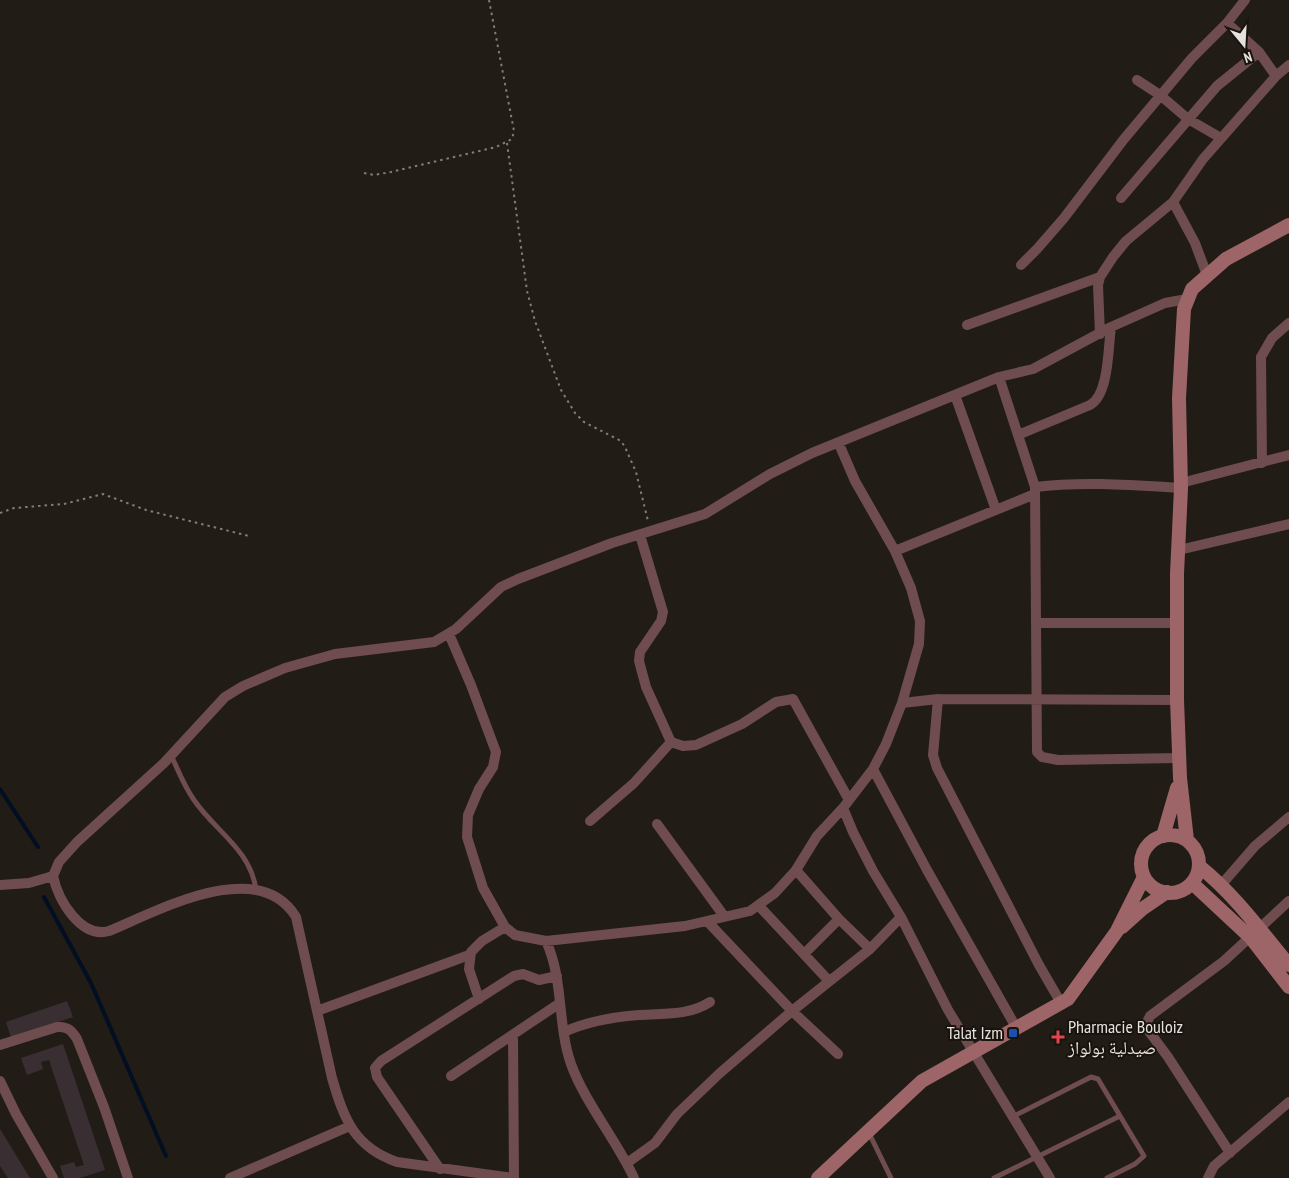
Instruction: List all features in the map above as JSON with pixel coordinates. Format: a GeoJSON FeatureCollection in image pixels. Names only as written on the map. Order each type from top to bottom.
{"type":"FeatureCollection","features":[{"type":"Feature","properties":{"kind":"street"},"geometry":{"type":"LineString","coordinates":[[1020,265],[1037,249],[1074,205],[1160,95],[1192,58],[1227,23],[1245,0]]}},
{"type":"Feature","properties":{"kind":"street"},"geometry":{"type":"LineString","coordinates":[[1227,23],[1260,52],[1276,76]]}},
{"type":"Feature","properties":{"kind":"street"},"geometry":{"type":"LineString","coordinates":[[1120,198],[1217,86],[1260,52]]}},
{"type":"Feature","properties":{"kind":"street"},"geometry":{"type":"LineString","coordinates":[[1100,334],[1097,306],[1100,277],[1126,241],[1173,202],[1203,159],[1276,76],[1289,65]]}},
{"type":"Feature","properties":{"kind":"street"},"geometry":{"type":"LineString","coordinates":[[1137,80],[1160,95],[1188,119],[1221,138]]}},
{"type":"Feature","properties":{"kind":"street"},"geometry":{"type":"LineString","coordinates":[[1173,202],[1195,243],[1207,275]]}},
{"type":"Feature","properties":{"kind":"street"},"geometry":{"type":"LineString","coordinates":[[1187,840],[1180,778],[1177,700],[1182,329],[1187,299],[1192,289],[1226,259],[1289,225]]}},
{"type":"Feature","properties":{"kind":"street"},"geometry":{"type":"LineString","coordinates":[[967,325],[1100,277]]}},
{"type":"Feature","properties":{"kind":"street"},"geometry":{"type":"LineString","coordinates":[[513,1035],[514,1178],[397,1162],[380,1156],[362,1142],[350,1126],[332,1078],[296,917],[290,907],[281,900],[256,890],[235,888],[188,898],[109,932],[96,933],[83,926],[71,912],[58,888],[54,876],[63,856],[171,755],[224,697],[260,678],[306,661],[335,654],[434,642],[449,634],[501,587],[542,568],[705,514],[770,474],[812,453],[839,444],[999,377],[1033,369],[1111,327],[1165,303],[1187,299]]}},
{"type":"Feature","properties":{"kind":"street"},"geometry":{"type":"LineString","coordinates":[[1262,463],[1261,357],[1272,338],[1289,323]]}},
{"type":"Feature","properties":{"kind":"street"},"geometry":{"type":"LineString","coordinates":[[1018,436],[1090,405],[1098,399],[1103,389],[1111,327]]}},
{"type":"Feature","properties":{"kind":"street"},"geometry":{"type":"LineString","coordinates":[[999,377],[1035,491],[1036,746],[1042,758],[1068,760],[1179,758]]}},
{"type":"Feature","properties":{"kind":"street"},"geometry":{"type":"LineString","coordinates":[[955,395],[996,510]]}},
{"type":"Feature","properties":{"kind":"street"},"geometry":{"type":"LineString","coordinates":[[449,634],[471,685],[496,752],[493,768],[479,789],[468,815],[467,837],[483,888],[505,927],[515,935],[546,941],[666,928],[732,916],[759,906],[796,870],[817,836],[846,804],[873,769],[886,744],[902,703],[919,644],[920,621],[911,588],[895,551],[855,481],[839,444]]}},
{"type":"Feature","properties":{"kind":"street"},"geometry":{"type":"LineString","coordinates":[[895,551],[996,510],[1035,491],[1065,484],[1181,486],[1289,455]]}},
{"type":"Feature","properties":{"kind":"street"},"geometry":{"type":"LineString","coordinates":[[1179,550],[1289,524]]}},
{"type":"Feature","properties":{"kind":"street"},"geometry":{"type":"LineString","coordinates":[[640,535],[663,612],[661,621],[640,652],[640,669],[651,699],[671,742],[683,746],[696,744],[742,724],[776,702],[793,699],[846,804],[853,832],[873,871],[901,917],[948,1010],[975,1051],[1050,1178]]}},
{"type":"Feature","properties":{"kind":"street"},"geometry":{"type":"LineString","coordinates":[[1037,623],[1177,624]]}},
{"type":"Feature","properties":{"kind":"street"},"geometry":{"type":"LineString","coordinates":[[902,703],[938,699],[1177,700]]}},
{"type":"Feature","properties":{"kind":"street"},"geometry":{"type":"LineString","coordinates":[[938,699],[933,755],[936,768],[1039,965],[1061,1003]]}},
{"type":"Feature","properties":{"kind":"street"},"geometry":{"type":"LineString","coordinates":[[590,821],[634,782],[671,742]]}},
{"type":"Feature","properties":{"kind":"street"},"geometry":{"type":"LineString","coordinates":[[873,769],[927,870],[1018,1029]]}},
{"type":"Feature","properties":{"kind":"street"},"geometry":{"type":"LineString","coordinates":[[1163,836],[1180,778]]}},
{"type":"Feature","properties":{"kind":"street"},"geometry":{"type":"LineString","coordinates":[[1222,884],[1255,846],[1289,817]]}},
{"type":"Feature","properties":{"kind":"street"},"geometry":{"type":"LineString","coordinates":[[657,824],[724,916]]}},
{"type":"Feature","properties":{"kind":"street"},"geometry":{"type":"LineString","coordinates":[[1176,835],[1187,840],[1197,851],[1199,866],[1192,883],[1176,892],[1167,892],[1151,886],[1144,877],[1141,862],[1143,853],[1154,839],[1163,836],[1176,835]]}},
{"type":"Feature","properties":{"kind":"street"},"geometry":{"type":"LineString","coordinates":[[1199,866],[1222,884],[1261,928],[1289,965]]}},
{"type":"Feature","properties":{"kind":"street"},"geometry":{"type":"LineString","coordinates":[[796,870],[839,919],[870,949]]}},
{"type":"Feature","properties":{"kind":"street"},"geometry":{"type":"LineString","coordinates":[[0,885],[29,882],[54,876]]}},
{"type":"Feature","properties":{"kind":"street"},"geometry":{"type":"LineString","coordinates":[[818,1178],[922,1081],[1018,1029],[1074,993],[1117,931],[1144,877]]}},
{"type":"Feature","properties":{"kind":"street"},"geometry":{"type":"LineString","coordinates":[[1192,883],[1251,938],[1289,987]]}},
{"type":"Feature","properties":{"kind":"street"},"geometry":{"type":"LineString","coordinates":[[1117,931],[1142,908],[1167,892]]}},
{"type":"Feature","properties":{"kind":"street"},"geometry":{"type":"LineString","coordinates":[[1230,1153],[1168,1057],[1145,1026],[1150,1016],[1224,961],[1289,901]]}},
{"type":"Feature","properties":{"kind":"street"},"geometry":{"type":"LineString","coordinates":[[759,906],[829,981]]}},
{"type":"Feature","properties":{"kind":"street"},"geometry":{"type":"LineString","coordinates":[[627,1163],[655,1143],[688,1103],[792,1012],[870,949],[901,917]]}},
{"type":"Feature","properties":{"kind":"street"},"geometry":{"type":"LineString","coordinates":[[804,954],[839,919]]}},
{"type":"Feature","properties":{"kind":"street"},"geometry":{"type":"LineString","coordinates":[[707,921],[792,1012],[838,1054]]}},
{"type":"Feature","properties":{"kind":"street"},"geometry":{"type":"LineString","coordinates":[[317,1011],[469,955],[475,947],[505,927]]}},
{"type":"Feature","properties":{"kind":"street"},"geometry":{"type":"LineString","coordinates":[[546,941],[552,954],[557,976],[564,1032],[571,1065],[634,1178]]}},
{"type":"Feature","properties":{"kind":"street"},"geometry":{"type":"LineString","coordinates":[[469,955],[469,969],[479,998]]}},
{"type":"Feature","properties":{"kind":"street"},"geometry":{"type":"LineString","coordinates":[[440,1169],[374,1070],[381,1062],[518,974],[539,980],[557,976]]}},
{"type":"Feature","properties":{"kind":"street"},"geometry":{"type":"LineString","coordinates":[[564,1032],[583,1024],[621,1017],[690,1012],[710,1002]]}},
{"type":"Feature","properties":{"kind":"street"},"geometry":{"type":"LineString","coordinates":[[450,1076],[560,1003]]}},
{"type":"Feature","properties":{"kind":"street"},"geometry":{"type":"LineString","coordinates":[[0,1045],[57,1027],[63,1027],[71,1031],[77,1040],[104,1107],[128,1178]]}},
{"type":"Feature","properties":{"kind":"street"},"geometry":{"type":"LineString","coordinates":[[0,1081],[16,1114],[53,1178]]}},
{"type":"Feature","properties":{"kind":"street"},"geometry":{"type":"LineString","coordinates":[[1208,1178],[1214,1166],[1289,1102]]}},
{"type":"Feature","properties":{"kind":"street"},"geometry":{"type":"LineString","coordinates":[[230,1178],[350,1126]]}},
{"type":"Feature","properties":{"kind":"lane"},"geometry":{"type":"LineString","coordinates":[[171,755],[194,800],[245,857],[251,868],[256,890]]}},
{"type":"Feature","properties":{"kind":"lane"},"geometry":{"type":"LineString","coordinates":[[1014,1116],[1095,1077],[1144,1156],[1136,1164],[1107,1178]]}},
{"type":"Feature","properties":{"kind":"lane"},"geometry":{"type":"LineString","coordinates":[[994,1178],[1120,1116]]}},
{"type":"Feature","properties":{"kind":"lane"},"geometry":{"type":"LineString","coordinates":[[868,1130],[891,1178]]}},
{"type":"Feature","properties":{"kind":"path"},"geometry":{"type":"LineString","coordinates":[[364,173],[381,174],[507,143],[513,138],[514,132],[489,0]]}},
{"type":"Feature","properties":{"kind":"path"},"geometry":{"type":"LineString","coordinates":[[507,143],[528,298],[535,321],[561,390],[575,413],[584,422],[620,441],[626,447],[636,472],[650,532]]}},
{"type":"Feature","properties":{"kind":"path"},"geometry":{"type":"LineString","coordinates":[[0,513],[14,508],[57,506],[103,494],[146,510],[249,536]]}},
{"type":"Feature","properties":{"kind":"building"},"geometry":{"type":"Polygon","coordinates":[[[67,1001],[73,1017],[11,1038],[6,1022],[67,1001]]]}},
{"type":"Feature","properties":{"kind":"building"},"geometry":{"type":"Polygon","coordinates":[[[63,1044],[105,1170],[80,1178],[64,1178],[60,1166],[74,1162],[76,1167],[84,1165],[49,1060],[41,1062],[43,1069],[27,1075],[21,1058],[63,1044]]]}},
{"type":"Feature","properties":{"kind":"building"},"geometry":{"type":"Polygon","coordinates":[[[0,1129],[30,1178],[8,1178],[0,1166],[0,1129]]]}},
{"type":"Feature","properties":{"kind":"waterway"},"geometry":{"type":"LineString","coordinates":[[0,789],[38,847]]}},
{"type":"Feature","properties":{"kind":"waterway"},"geometry":{"type":"LineString","coordinates":[[44,897],[91,983],[166,1156]]}},
{"type":"Feature","properties":{"kind":"place","name":"Talat Izm"},"geometry":{"type":"Point","coordinates":[1013,1033]}},
{"type":"Feature","properties":{"kind":"place","name":"Pharmacie Bouloiz صيدلية بولواز"},"geometry":{"type":"Point","coordinates":[1058,1037]}}]}
